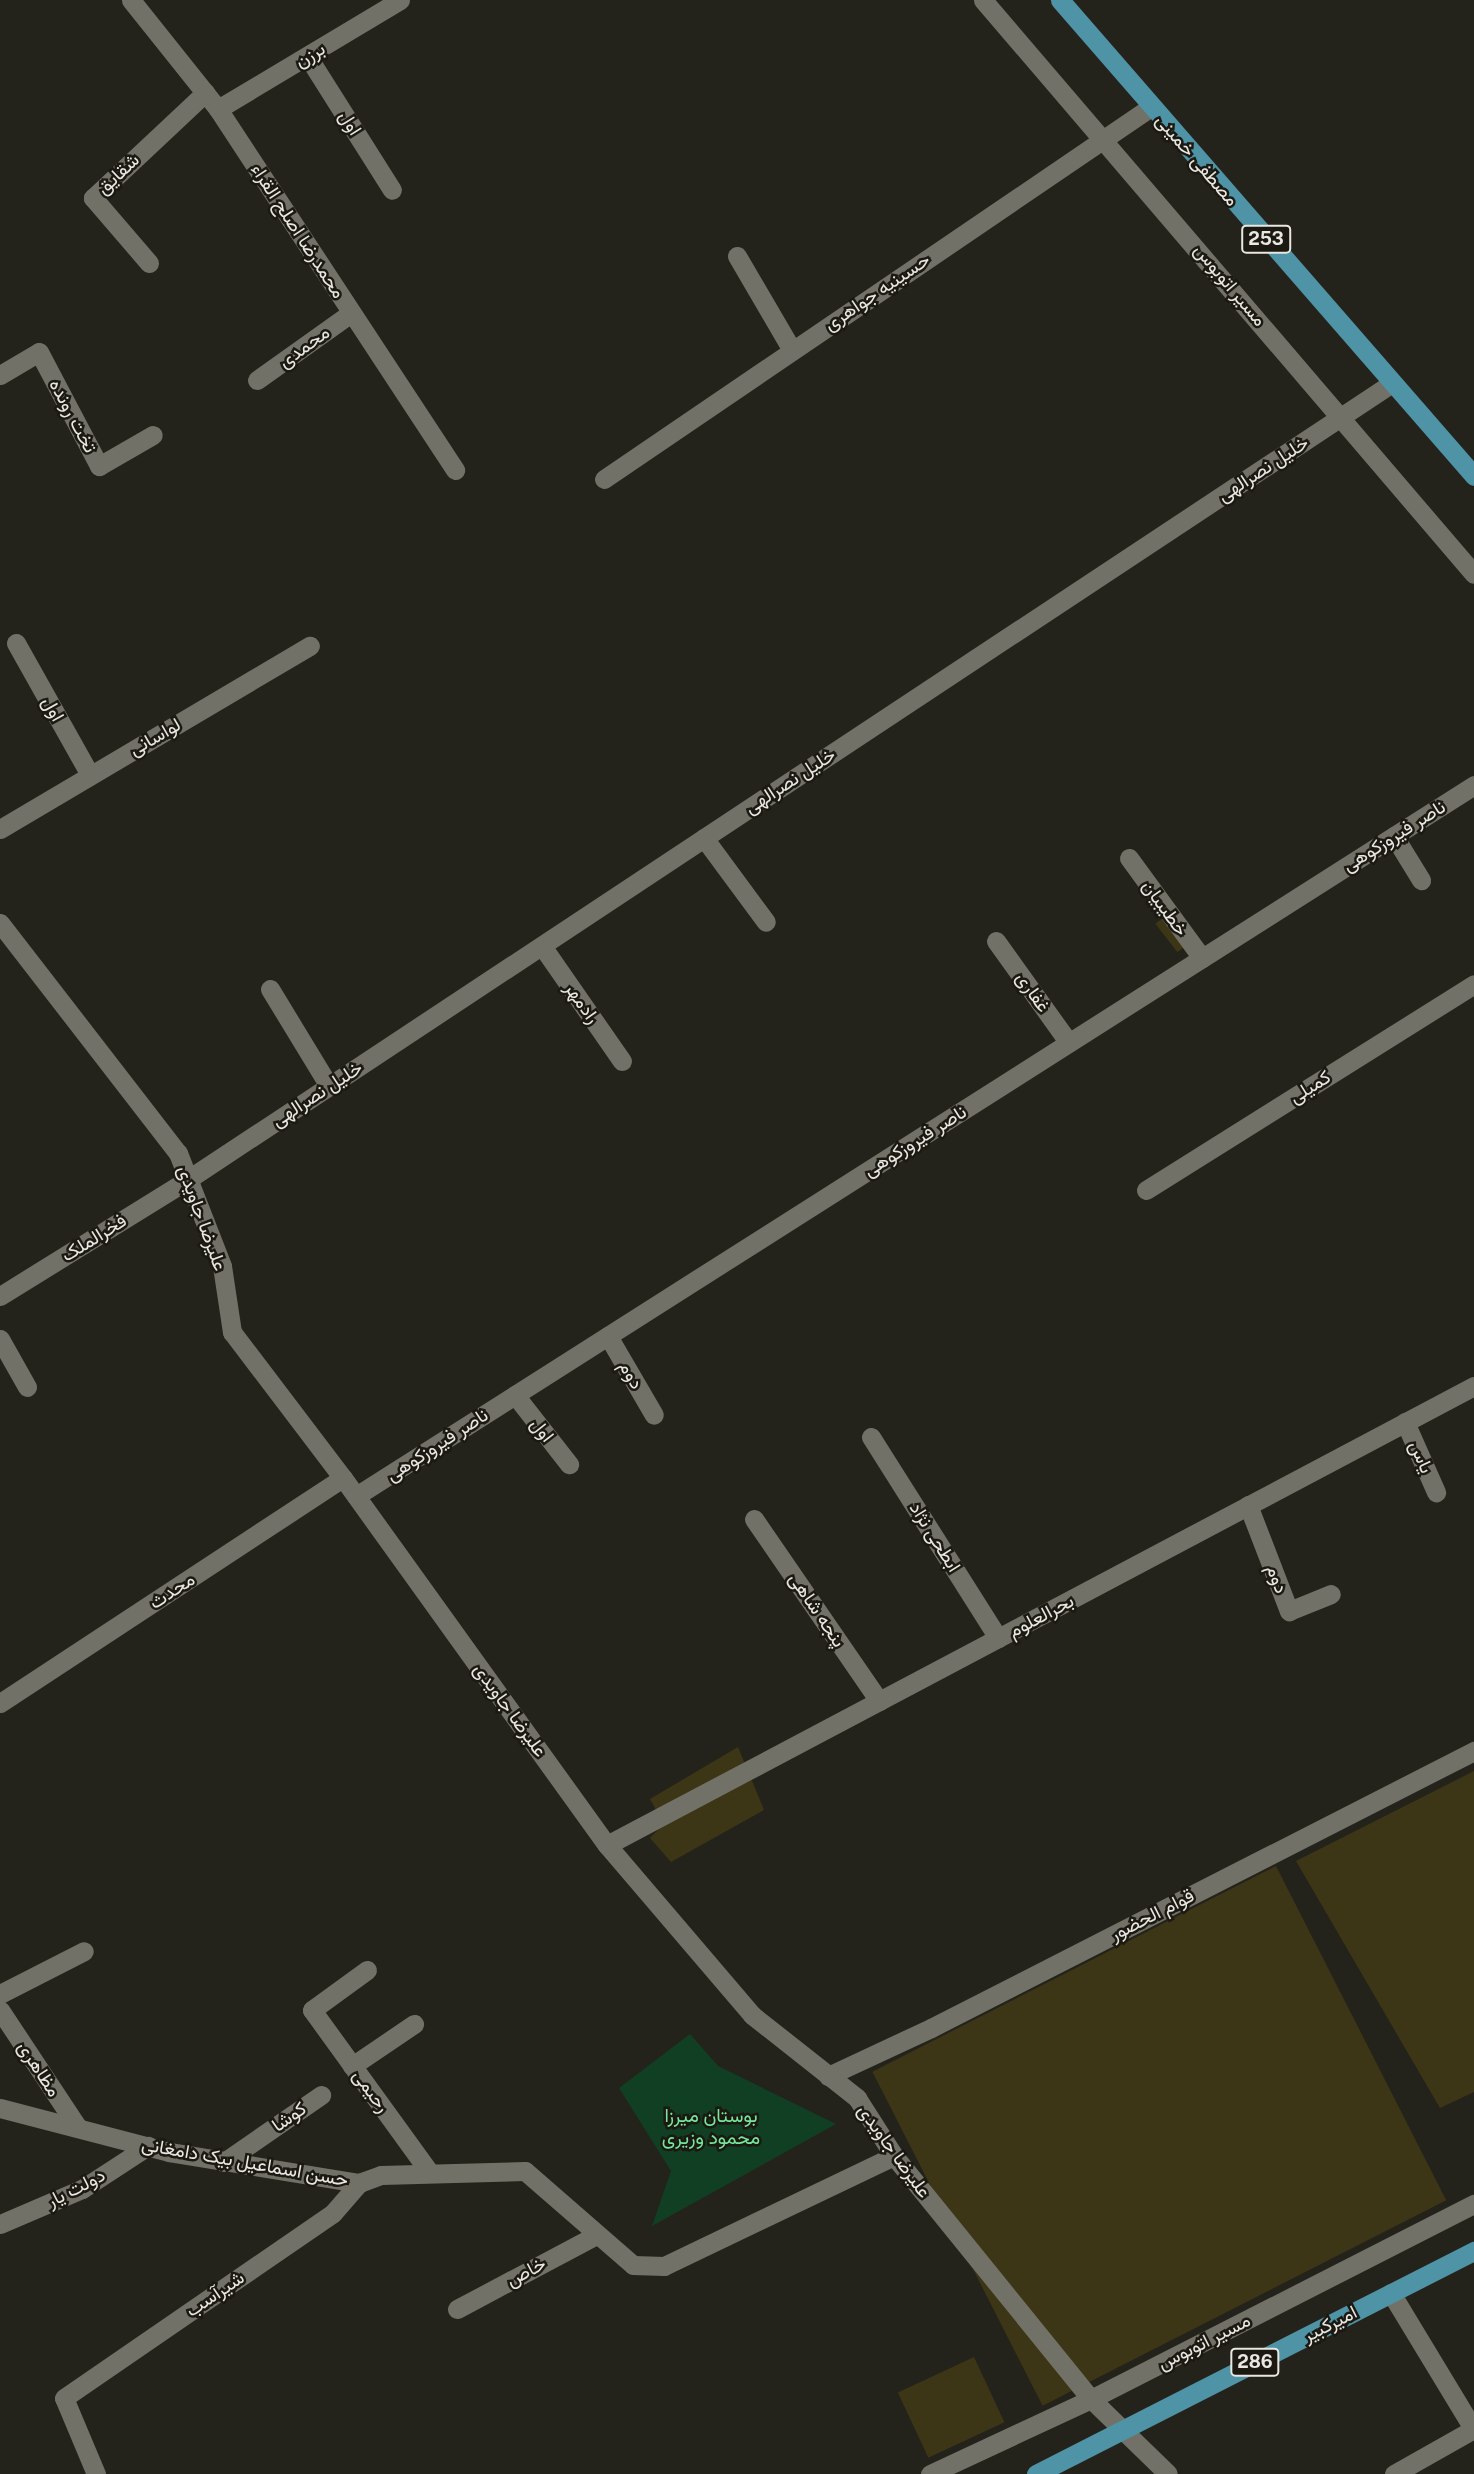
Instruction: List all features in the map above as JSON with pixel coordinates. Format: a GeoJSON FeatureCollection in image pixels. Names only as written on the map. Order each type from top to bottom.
{"type":"FeatureCollection","features":[{"type":"Feature","properties":{"kind":"main road","name":"مصطفی خمینی"},"geometry":{"type":"LineString","coordinates":[[1060,0],[1474,476]]}},
{"type":"Feature","properties":{"kind":"main road","name":"امیرکبیر"},"geometry":{"type":"LineString","coordinates":[[1036,2474],[1474,2251]]}},
{"type":"Feature","properties":{"kind":"street","name":"محمدرضا اصلح القراء"},"geometry":{"type":"LineString","coordinates":[[131,0],[218,109],[455,470]]}},
{"type":"Feature","properties":{"kind":"street","name":"برزن"},"geometry":{"type":"LineString","coordinates":[[218,109],[400,0]]}},
{"type":"Feature","properties":{"kind":"street","name":"مسیر اتوبوس"},"geometry":{"type":"LineString","coordinates":[[982,0],[1104,138],[1474,573]]}},
{"type":"Feature","properties":{"kind":"street","name":"اول"},"geometry":{"type":"LineString","coordinates":[[308,57],[392,190]]}},
{"type":"Feature","properties":{"kind":"street","name":"شقایق"},"geometry":{"type":"LineString","coordinates":[[149,262],[93,198],[205,93]]}},
{"type":"Feature","properties":{"kind":"street","name":"حسینیه جواهری"},"geometry":{"type":"LineString","coordinates":[[604,479],[1151,107]]}},
{"type":"Feature","properties":{"kind":"street"},"geometry":{"type":"LineString","coordinates":[[737,256],[792,350]]}},
{"type":"Feature","properties":{"kind":"street","name":"محمدی"},"geometry":{"type":"LineString","coordinates":[[257,380],[351,313]]}},
{"type":"Feature","properties":{"kind":"street","name":"تخت رونده"},"geometry":{"type":"LineString","coordinates":[[0,375],[39,352],[99,466],[153,435]]}},
{"type":"Feature","properties":{"kind":"street","name":"خلیل نصرالهی"},"geometry":{"type":"LineString","coordinates":[[187,1180],[1392,383]]}},
{"type":"Feature","properties":{"kind":"street","name":"اول"},"geometry":{"type":"LineString","coordinates":[[16,643],[90,775]]}},
{"type":"Feature","properties":{"kind":"street","name":"لواسانی"},"geometry":{"type":"LineString","coordinates":[[0,829],[310,646]]}},
{"type":"Feature","properties":{"kind":"street","name":"ناصر فیروزکوهی"},"geometry":{"type":"LineString","coordinates":[[356,1496],[1474,785]]}},
{"type":"Feature","properties":{"kind":"street"},"geometry":{"type":"LineString","coordinates":[[1394,836],[1421,880]]}},
{"type":"Feature","properties":{"kind":"street"},"geometry":{"type":"LineString","coordinates":[[704,838],[766,922]]}},
{"type":"Feature","properties":{"kind":"street","name":"خطیبیان"},"geometry":{"type":"LineString","coordinates":[[1129,858],[1202,958]]}},
{"type":"Feature","properties":{"kind":"street","name":"علیرضا جاویدی"},"geometry":{"type":"LineString","coordinates":[[0,923],[163,1128],[222,1266],[232,1332],[344,1478],[607,1845],[752,2015],[857,2098],[894,2156],[1091,2399],[1120,2431],[1168,2474]]}},
{"type":"Feature","properties":{"kind":"street","name":"غفاری"},"geometry":{"type":"LineString","coordinates":[[996,941],[1069,1043]]}},
{"type":"Feature","properties":{"kind":"street","name":"رادمهر"},"geometry":{"type":"LineString","coordinates":[[542,946],[621,1061]]}},
{"type":"Feature","properties":{"kind":"street","name":"کمیلی"},"geometry":{"type":"LineString","coordinates":[[1146,1190],[1474,984]]}},
{"type":"Feature","properties":{"kind":"street"},"geometry":{"type":"LineString","coordinates":[[270,989],[329,1086]]}},
{"type":"Feature","properties":{"kind":"street","name":"فخرالملک"},"geometry":{"type":"LineString","coordinates":[[0,1296],[187,1180]]}},
{"type":"Feature","properties":{"kind":"street","name":"دوم"},"geometry":{"type":"LineString","coordinates":[[608,1336],[654,1415]]}},
{"type":"Feature","properties":{"kind":"street"},"geometry":{"type":"LineString","coordinates":[[0,1339],[27,1387]]}},
{"type":"Feature","properties":{"kind":"street","name":"بحرالعلوم"},"geometry":{"type":"LineString","coordinates":[[607,1845],[1474,1386]]}},
{"type":"Feature","properties":{"kind":"street","name":"اول"},"geometry":{"type":"LineString","coordinates":[[515,1395],[569,1465]]}},
{"type":"Feature","properties":{"kind":"street","name":"یاس"},"geometry":{"type":"LineString","coordinates":[[1405,1422],[1436,1492]]}},
{"type":"Feature","properties":{"kind":"street","name":"ابطحی نژاد"},"geometry":{"type":"LineString","coordinates":[[871,1437],[998,1638]]}},
{"type":"Feature","properties":{"kind":"street","name":"محدث"},"geometry":{"type":"LineString","coordinates":[[0,1703],[344,1478]]}},
{"type":"Feature","properties":{"kind":"street","name":"دوم"},"geometry":{"type":"LineString","coordinates":[[1248,1506],[1289,1611],[1331,1594]]}},
{"type":"Feature","properties":{"kind":"street","name":"پنجه شاهی"},"geometry":{"type":"LineString","coordinates":[[754,1519],[879,1701]]}},
{"type":"Feature","properties":{"kind":"street","name":"قوام الحضور"},"geometry":{"type":"LineString","coordinates":[[828,2076],[931,2028],[1474,1751]]}},
{"type":"Feature","properties":{"kind":"street"},"geometry":{"type":"LineString","coordinates":[[0,1994],[84,1951]]}},
{"type":"Feature","properties":{"kind":"street","name":"رحیمی"},"geometry":{"type":"LineString","coordinates":[[367,1970],[312,2010],[430,2173]]}},
{"type":"Feature","properties":{"kind":"street","name":"مظاهری"},"geometry":{"type":"LineString","coordinates":[[0,2010],[78,2128]]}},
{"type":"Feature","properties":{"kind":"street"},"geometry":{"type":"LineString","coordinates":[[352,2066],[414,2024]]}},
{"type":"Feature","properties":{"kind":"street","name":"کوشا"},"geometry":{"type":"LineString","coordinates":[[223,2162],[320,2095]]}},
{"type":"Feature","properties":{"kind":"street","name":"حسن اسماعیل بیک دامغانی"},"geometry":{"type":"LineString","coordinates":[[0,2108],[148,2146],[223,2162],[359,2183],[382,2175],[525,2171],[596,2235],[633,2264],[664,2266],[894,2156]]}},
{"type":"Feature","properties":{"kind":"street","name":"دولت یار"},"geometry":{"type":"LineString","coordinates":[[0,2224],[82,2189],[148,2146]]}},
{"type":"Feature","properties":{"kind":"street","name":"شیرآسب"},"geometry":{"type":"LineString","coordinates":[[96,2474],[64,2398],[333,2213],[359,2183]]}},
{"type":"Feature","properties":{"kind":"street","name":"مسیر اتوبوس"},"geometry":{"type":"LineString","coordinates":[[930,2474],[1091,2399],[1474,2204]]}},
{"type":"Feature","properties":{"kind":"street","name":"خاص"},"geometry":{"type":"LineString","coordinates":[[457,2309],[596,2235]]}},
{"type":"Feature","properties":{"kind":"street"},"geometry":{"type":"LineString","coordinates":[[1391,2293],[1474,2429],[1394,2474]]}},
{"type":"Feature","properties":{"kind":"green space","name":"بوستان میرزا محمود وزیری"},"geometry":{"type":"Polygon","coordinates":[[[690,2034],[718,2066],[836,2124],[652,2226],[671,2171],[619,2088],[690,2034]]]}},
{"type":"Feature","properties":{"kind":"building"},"geometry":{"type":"Polygon","coordinates":[[[1164,917],[1186,945],[1177,952],[1155,924],[1164,917]]]}},
{"type":"Feature","properties":{"kind":"building"},"geometry":{"type":"Polygon","coordinates":[[[738,1747],[764,1810],[671,1862],[650,1838],[664,1824],[650,1799],[738,1747]]]}},
{"type":"Feature","properties":{"kind":"building"},"geometry":{"type":"Polygon","coordinates":[[[1474,1771],[1474,2092],[1440,2108],[1296,1861],[1474,1771]]]}},
{"type":"Feature","properties":{"kind":"building"},"geometry":{"type":"Polygon","coordinates":[[[1276,1866],[1446,2200],[1043,2406],[872,2072],[1276,1866]]]}},
{"type":"Feature","properties":{"kind":"building"},"geometry":{"type":"Polygon","coordinates":[[[974,2357],[1004,2422],[928,2458],[898,2392],[974,2357]]]}}]}
